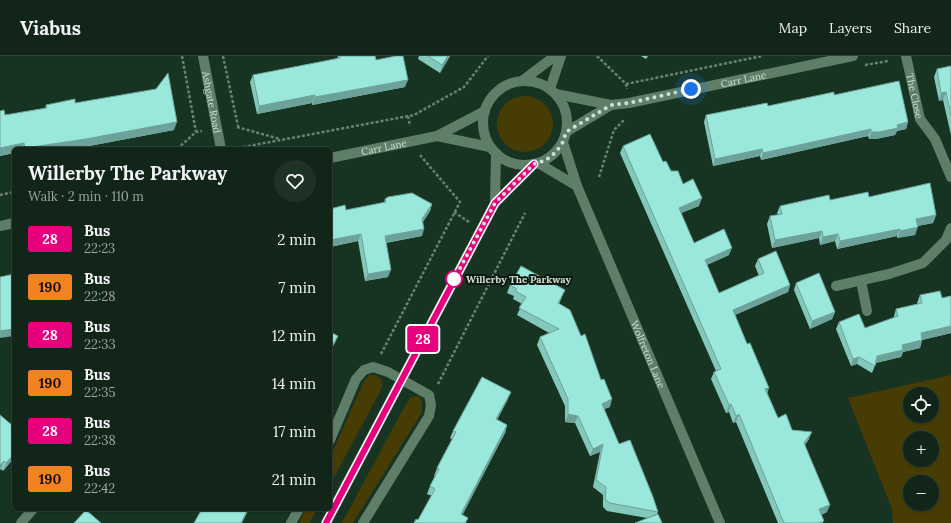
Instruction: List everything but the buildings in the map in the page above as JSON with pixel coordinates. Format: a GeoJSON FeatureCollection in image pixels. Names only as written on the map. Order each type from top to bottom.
{"type":"FeatureCollection","features":[{"type":"Feature","properties":{"kind":"street","name":"Ashgate Road"},"geometry":{"type":"LineString","coordinates":[[203,56],[221,147]]}},
{"type":"Feature","properties":{"kind":"street"},"geometry":{"type":"LineString","coordinates":[[495,203],[493,150],[485,135],[483,123],[485,111],[490,100],[499,90],[510,84],[522,81],[555,56]]}},
{"type":"Feature","properties":{"kind":"street"},"geometry":{"type":"LineString","coordinates":[[561,56],[553,92],[563,104],[567,117],[565,137]]}},
{"type":"Feature","properties":{"kind":"street","name":"Carr Lane"},"geometry":{"type":"LineString","coordinates":[[522,81],[535,82],[553,92],[611,105],[629,103],[853,56]]}},
{"type":"Feature","properties":{"kind":"street","name":"The Close"},"geometry":{"type":"LineString","coordinates":[[906,56],[920,119],[935,139],[951,177]]}},
{"type":"Feature","properties":{"kind":"street","name":"Carr Lane"},"geometry":{"type":"LineString","coordinates":[[437,136],[493,150],[508,162],[521,165],[536,164],[556,152],[565,137],[611,105]]}},
{"type":"Feature","properties":{"kind":"street","name":"Carr Lane"},"geometry":{"type":"LineString","coordinates":[[332,158],[437,136],[485,111]]}},
{"type":"Feature","properties":{"kind":"street","name":"Wolfreton Lane"},"geometry":{"type":"LineString","coordinates":[[565,137],[577,186],[720,523]]}},
{"type":"Feature","properties":{"kind":"street"},"geometry":{"type":"LineString","coordinates":[[326,523],[495,203],[536,164],[577,186]]}},
{"type":"Feature","properties":{"kind":"street"},"geometry":{"type":"LineString","coordinates":[[0,226],[12,223]]}},
{"type":"Feature","properties":{"kind":"street"},"geometry":{"type":"LineString","coordinates":[[836,286],[861,281],[923,263],[946,240],[951,228]]}},
{"type":"Feature","properties":{"kind":"street"},"geometry":{"type":"LineString","coordinates":[[861,281],[867,311]]}},
{"type":"Feature","properties":{"kind":"street"},"geometry":{"type":"LineString","coordinates":[[332,435],[356,379],[364,370],[373,367],[402,379],[429,395],[431,405],[429,416],[363,523]]}},
{"type":"Feature","properties":{"kind":"street"},"geometry":{"type":"LineString","coordinates":[[21,523],[31,511]]}},
{"type":"Feature","properties":{"kind":"street"},"geometry":{"type":"LineString","coordinates":[[291,523],[298,511]]}},
{"type":"Feature","properties":{"kind":"path"},"geometry":{"type":"LineString","coordinates":[[182,56],[196,132]]}},
{"type":"Feature","properties":{"kind":"path"},"geometry":{"type":"LineString","coordinates":[[223,56],[238,126]]}},
{"type":"Feature","properties":{"kind":"path"},"geometry":{"type":"LineString","coordinates":[[243,147],[414,114],[464,87],[488,56]]}},
{"type":"Feature","properties":{"kind":"path"},"geometry":{"type":"LineString","coordinates":[[597,56],[626,84],[628,95]]}},
{"type":"Feature","properties":{"kind":"path"},"geometry":{"type":"LineString","coordinates":[[626,84],[762,56]]}},
{"type":"Feature","properties":{"kind":"path"},"geometry":{"type":"LineString","coordinates":[[233,127],[238,126],[282,139]]}},
{"type":"Feature","properties":{"kind":"path"},"geometry":{"type":"LineString","coordinates":[[179,147],[196,132],[205,131]]}},
{"type":"Feature","properties":{"kind":"path"},"geometry":{"type":"LineString","coordinates":[[373,367],[460,202],[418,153]]}},
{"type":"Feature","properties":{"kind":"path"},"geometry":{"type":"LineString","coordinates":[[0,195],[12,192]]}},
{"type":"Feature","properties":{"kind":"path"},"geometry":{"type":"LineString","coordinates":[[429,395],[436,388],[525,214]]}},
{"type":"Feature","properties":{"kind":"shaded area"},"geometry":{"type":"Polygon","coordinates":[[[520,96],[530,96],[545,104],[551,113],[553,124],[551,135],[545,144],[530,152],[520,152],[509,147],[502,140],[497,129],[497,119],[502,108],[509,101],[520,96]]]}},
{"type":"Feature","properties":{"kind":"shaded area"},"geometry":{"type":"Polygon","coordinates":[[[369,375],[376,375],[382,380],[382,388],[332,481],[332,453],[364,381],[369,375]]]}},
{"type":"Feature","properties":{"kind":"shaded area"},"geometry":{"type":"Polygon","coordinates":[[[951,375],[951,523],[893,523],[892,509],[848,398],[951,375]]]}},
{"type":"Feature","properties":{"kind":"shaded area"},"geometry":{"type":"Polygon","coordinates":[[[415,396],[420,397],[422,412],[353,523],[342,523],[396,422],[410,398],[415,396]]]}},
{"type":"Feature","properties":{"kind":"shaded area"},"geometry":{"type":"Polygon","coordinates":[[[305,511],[316,511],[310,523],[299,523],[305,511]]]}},
{"type":"Feature","properties":{"kind":"bus line","name":"28"},"geometry":{"type":"LineString","coordinates":[[326,523],[495,203],[534,164]]}},
{"type":"Feature","properties":{"kind":"place","name":"Willerby The Parkway"},"geometry":{"type":"Point","coordinates":[454,279]}},
{"type":"Feature","properties":{"kind":"route"},"geometry":{"type":"LineString","coordinates":[[454,279],[452,283],[495,203],[534,164],[546,160],[556,152],[563,142],[566,132],[611,105],[629,103],[691,89]]}}]}
